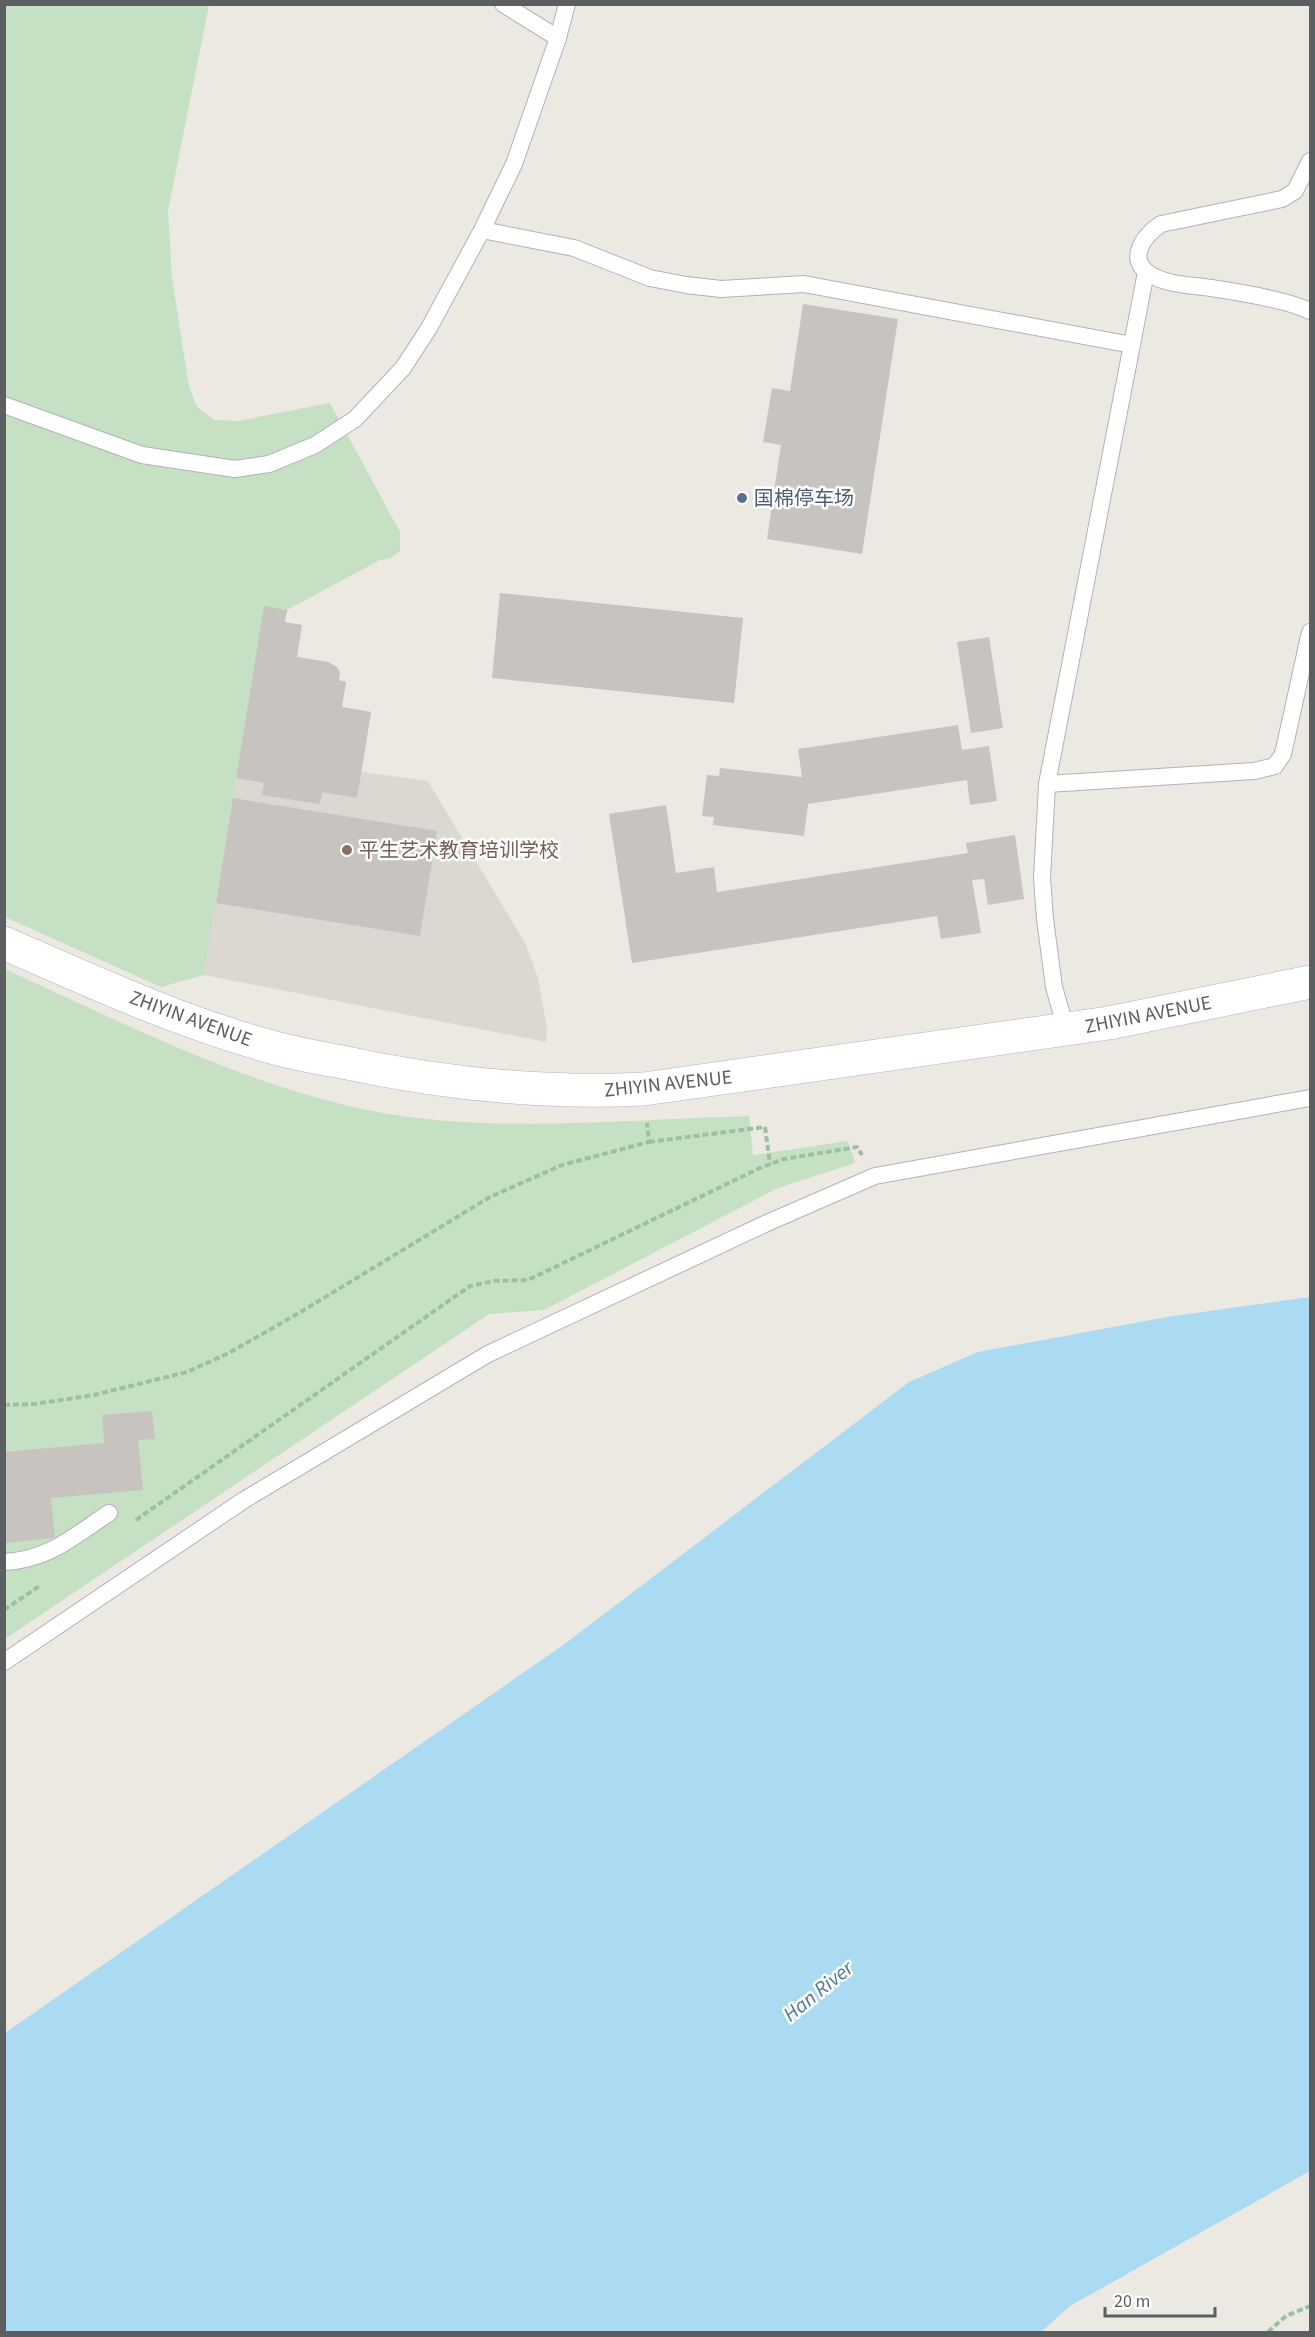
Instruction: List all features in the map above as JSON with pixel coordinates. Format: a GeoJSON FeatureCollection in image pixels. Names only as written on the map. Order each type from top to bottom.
{"type":"FeatureCollection","features":[{"type":"Feature","properties":{"kind":"main road","name":"ZHIYIN AVENUE"},"geometry":{"type":"LineString","coordinates":[[4,943],[178,1016],[276,1048],[393,1073],[494,1087],[597,1091],[644,1089],[1109,1023],[1311,982]]}},
{"type":"Feature","properties":{"kind":"lane"},"geometry":{"type":"LineString","coordinates":[[503,4],[558,38]]}},
{"type":"Feature","properties":{"kind":"lane"},"geometry":{"type":"LineString","coordinates":[[4,405],[142,455],[235,469],[269,464],[315,446],[355,419],[403,368],[429,327],[482,230],[514,164],[558,38],[567,4]]}},
{"type":"Feature","properties":{"kind":"lane"},"geometry":{"type":"LineString","coordinates":[[1066,1029],[1054,987],[1045,919],[1042,878],[1047,784],[1146,272],[1139,251],[1142,240],[1161,224],[1282,199],[1295,190],[1311,161]]}},
{"type":"Feature","properties":{"kind":"lane"},"geometry":{"type":"LineString","coordinates":[[482,230],[574,248],[650,278],[686,285],[721,289],[804,284],[1132,345]]}},
{"type":"Feature","properties":{"kind":"lane"},"geometry":{"type":"LineString","coordinates":[[1146,272],[1164,280],[1254,297],[1311,311]]}},
{"type":"Feature","properties":{"kind":"lane"},"geometry":{"type":"LineString","coordinates":[[1047,784],[1254,771],[1275,766],[1283,754],[1311,632]]}},
{"type":"Feature","properties":{"kind":"lane"},"geometry":{"type":"LineString","coordinates":[[4,1662],[244,1500],[488,1354],[875,1176],[1311,1098]]}},
{"type":"Feature","properties":{"kind":"lane"},"geometry":{"type":"LineString","coordinates":[[4,1562],[37,1557],[54,1550],[109,1512]]}},
{"type":"Feature","properties":{"kind":"path"},"geometry":{"type":"LineString","coordinates":[[644,1089],[649,1142]]}},
{"type":"Feature","properties":{"kind":"path"},"geometry":{"type":"LineString","coordinates":[[4,1405],[35,1404],[94,1395],[187,1372],[229,1353],[304,1310],[489,1197],[562,1165],[649,1142],[765,1127],[770,1164]]}},
{"type":"Feature","properties":{"kind":"path"},"geometry":{"type":"LineString","coordinates":[[130,1524],[470,1286],[494,1281],[528,1280],[784,1159],[856,1146],[875,1176]]}},
{"type":"Feature","properties":{"kind":"path"},"geometry":{"type":"LineString","coordinates":[[4,1610],[50,1579]]}},
{"type":"Feature","properties":{"kind":"path"},"geometry":{"type":"LineString","coordinates":[[1268,2332],[1286,2316],[1311,2306]]}},
{"type":"Feature","properties":{"kind":"shaded area","name":"平生艺术教育培训学校"},"geometry":{"type":"Polygon","coordinates":[[[264,606],[287,610],[285,622],[302,625],[297,657],[328,662],[337,667],[340,672],[339,680],[346,682],[342,707],[371,712],[362,772],[428,781],[525,943],[538,978],[547,1028],[546,1042],[204,975],[264,606]]]}},
{"type":"Feature","properties":{"kind":"green space"},"geometry":{"type":"Polygon","coordinates":[[[5,5],[209,5],[168,211],[172,278],[189,387],[197,407],[214,420],[238,421],[330,403],[400,532],[400,551],[391,558],[380,560],[287,610],[264,607],[204,975],[161,987],[5,917],[5,5]]]}},
{"type":"Feature","properties":{"kind":"green space"},"geometry":{"type":"Polygon","coordinates":[[[5,969],[210,1061],[317,1098],[372,1111],[426,1119],[507,1124],[749,1116],[753,1155],[848,1141],[855,1163],[778,1188],[544,1310],[489,1314],[5,1639],[5,969]]]}},
{"type":"Feature","properties":{"kind":"water","name":"Han River"},"geometry":{"type":"Polygon","coordinates":[[[1310,1297],[1310,2171],[1070,2306],[1041,2332],[5,2332],[5,2033],[566,1643],[909,1382],[978,1352],[1167,1317],[1310,1297]]]}},
{"type":"Feature","properties":{"kind":"building"},"geometry":{"type":"Polygon","coordinates":[[[803,304],[898,319],[862,554],[767,539],[781,445],[763,442],[772,388],[790,391],[803,304]]]}},
{"type":"Feature","properties":{"kind":"building"},"geometry":{"type":"Polygon","coordinates":[[[500,593],[743,618],[734,703],[492,678],[500,593]]]}},
{"type":"Feature","properties":{"kind":"building"},"geometry":{"type":"Polygon","coordinates":[[[264,606],[287,610],[285,622],[302,625],[297,657],[328,662],[337,667],[340,672],[339,680],[346,682],[342,707],[371,712],[357,798],[322,792],[320,804],[262,795],[264,783],[236,778],[264,606]]]}},
{"type":"Feature","properties":{"kind":"building"},"geometry":{"type":"Polygon","coordinates":[[[989,637],[1003,728],[971,733],[957,642],[989,637]]]}},
{"type":"Feature","properties":{"kind":"building"},"geometry":{"type":"Polygon","coordinates":[[[958,725],[962,750],[989,746],[997,801],[970,805],[967,780],[808,804],[804,836],[713,825],[714,817],[702,816],[707,775],[719,776],[720,768],[802,777],[798,749],[958,725]]]}},
{"type":"Feature","properties":{"kind":"building"},"geometry":{"type":"Polygon","coordinates":[[[233,798],[437,831],[420,936],[216,903],[233,798]]]}},
{"type":"Feature","properties":{"kind":"building"},"geometry":{"type":"Polygon","coordinates":[[[666,805],[676,873],[714,867],[717,892],[968,853],[966,843],[1015,835],[1024,899],[988,905],[984,879],[972,880],[981,933],[941,939],[937,916],[632,963],[609,814],[666,805]]]}},
{"type":"Feature","properties":{"kind":"building"},"geometry":{"type":"Polygon","coordinates":[[[152,1411],[155,1439],[138,1440],[143,1490],[51,1498],[55,1538],[4,1543],[4,1452],[104,1443],[102,1415],[152,1411]]]}},
{"type":"Feature","properties":{"kind":"place","name":"国棉停车场"},"geometry":{"type":"Point","coordinates":[742,498]}},
{"type":"Feature","properties":{"kind":"place","name":"平生艺术教育培训学校"},"geometry":{"type":"Point","coordinates":[347,850]}}]}
